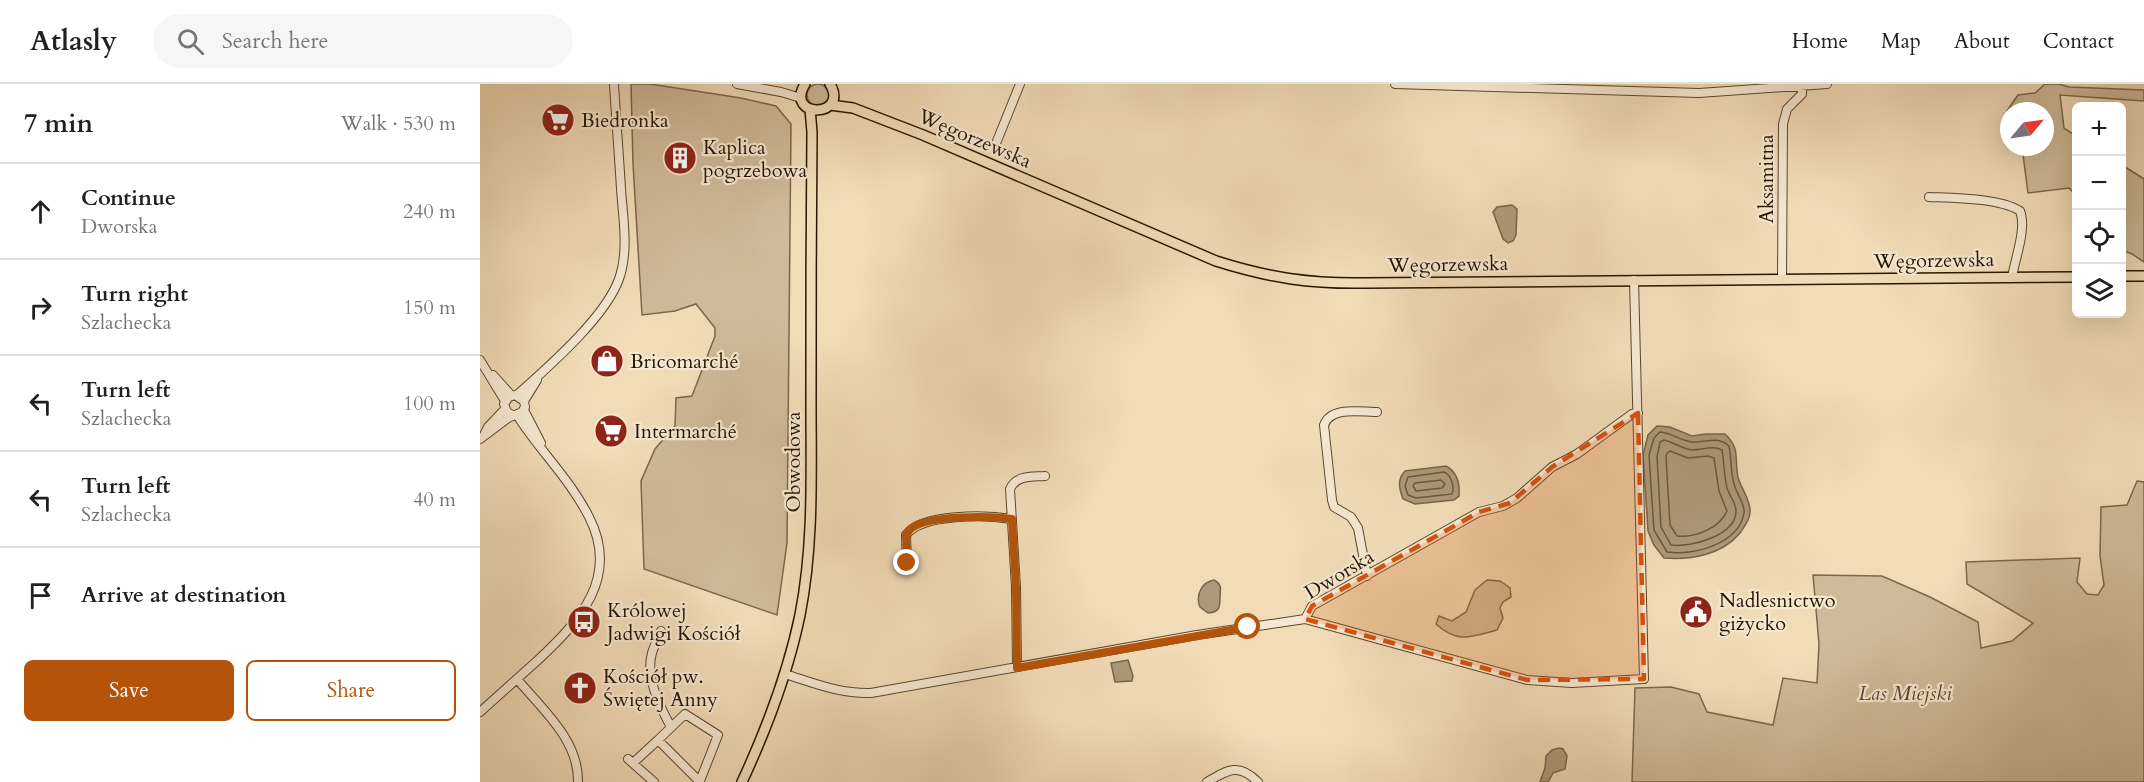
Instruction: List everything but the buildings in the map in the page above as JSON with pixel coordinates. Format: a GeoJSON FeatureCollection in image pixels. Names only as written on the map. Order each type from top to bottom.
{"type":"FeatureCollection","features":[{"type":"Feature","properties":{"kind":"main road","name":"Węgorzewska"},"geometry":{"type":"LineString","coordinates":[[832,87],[853,108]]}},
{"type":"Feature","properties":{"kind":"main road"},"geometry":{"type":"LineString","coordinates":[[802,91],[814,110],[830,105],[832,87]]}},
{"type":"Feature","properties":{"kind":"main road","name":"Węgorzewska"},"geometry":{"type":"LineString","coordinates":[[830,105],[853,108],[965,152],[1216,261],[1266,276],[1298,281],[1334,284],[2072,277]]}},
{"type":"Feature","properties":{"kind":"main road","name":"Obwodowa"},"geometry":{"type":"LineString","coordinates":[[742,782],[762,740],[785,674],[802,604],[811,524],[812,132],[814,110]]}},
{"type":"Feature","properties":{"kind":"main road"},"geometry":{"type":"LineString","coordinates":[[2126,276],[2144,276]]}},
{"type":"Feature","properties":{"kind":"street"},"geometry":{"type":"LineString","coordinates":[[481,438],[488,427],[514,405],[603,308],[612,294],[622,269],[624,238],[614,84]]}},
{"type":"Feature","properties":{"kind":"street"},"geometry":{"type":"LineString","coordinates":[[737,84],[781,92],[802,91]]}},
{"type":"Feature","properties":{"kind":"street"},"geometry":{"type":"LineString","coordinates":[[997,141],[1020,84]]}},
{"type":"Feature","properties":{"kind":"street"},"geometry":{"type":"LineString","coordinates":[[1395,84],[1700,93],[1827,84]]}},
{"type":"Feature","properties":{"kind":"street","name":"Aksamitna"},"geometry":{"type":"LineString","coordinates":[[1782,279],[1783,124],[1787,109],[1802,94],[1802,86]]}},
{"type":"Feature","properties":{"kind":"street"},"geometry":{"type":"LineString","coordinates":[[1929,197],[1987,201],[2020,211],[2021,240],[2012,277]]}},
{"type":"Feature","properties":{"kind":"street"},"geometry":{"type":"LineString","coordinates":[[1305,618],[1527,680],[1572,683],[1644,679],[1634,280]]}},
{"type":"Feature","properties":{"kind":"street"},"geometry":{"type":"LineString","coordinates":[[480,712],[562,638],[578,620],[592,596],[598,570],[598,547],[590,519],[544,450],[533,438],[514,405],[481,361]]}},
{"type":"Feature","properties":{"kind":"street"},"geometry":{"type":"LineString","coordinates":[[1367,576],[1358,528],[1351,517],[1334,507],[1332,500],[1324,425],[1326,419],[1336,413],[1377,412]]}},
{"type":"Feature","properties":{"kind":"street","name":"Dworska"},"geometry":{"type":"LineString","coordinates":[[785,674],[855,694],[888,691],[1305,618],[1309,608],[1479,512],[1510,503],[1527,491],[1552,467],[1577,454],[1632,414],[1638,413]]}},
{"type":"Feature","properties":{"kind":"street"},"geometry":{"type":"LineString","coordinates":[[1017,668],[1016,587],[1010,489],[1015,481],[1024,477],[1045,477]]}},
{"type":"Feature","properties":{"kind":"street"},"geometry":{"type":"LineString","coordinates":[[907,563],[906,535],[913,527],[938,520],[998,517],[1012,519]]}},
{"type":"Feature","properties":{"kind":"street"},"geometry":{"type":"LineString","coordinates":[[661,631],[651,655],[652,681],[663,713],[671,727]]}},
{"type":"Feature","properties":{"kind":"street"},"geometry":{"type":"LineString","coordinates":[[517,679],[567,740],[576,761],[578,782]]}},
{"type":"Feature","properties":{"kind":"street"},"geometry":{"type":"LineString","coordinates":[[654,782],[631,761],[658,740],[685,714],[718,735],[700,781],[658,740]]}},
{"type":"Feature","properties":{"kind":"street"},"geometry":{"type":"LineString","coordinates":[[1207,782],[1236,769],[1246,771],[1258,782]]}},
{"type":"Feature","properties":{"kind":"highlighted area"},"geometry":{"type":"Polygon","coordinates":[[[1638,413],[1644,679],[1527,680],[1305,619],[1312,606],[1479,512],[1510,503],[1552,467],[1638,413]]]}},
{"type":"Feature","properties":{"kind":"green space"},"geometry":{"type":"Polygon","coordinates":[[[631,84],[650,84],[741,98],[776,106],[791,124],[787,543],[777,615],[644,569],[641,481],[655,449],[675,426],[676,398],[692,396],[715,336],[715,328],[696,304],[675,311],[642,315],[633,164],[631,84]]]}},
{"type":"Feature","properties":{"kind":"green space"},"geometry":{"type":"Polygon","coordinates":[[[814,84],[822,84],[829,91],[829,99],[822,106],[814,106],[807,99],[807,91],[814,84]]]}},
{"type":"Feature","properties":{"kind":"green space"},"geometry":{"type":"Polygon","coordinates":[[[2045,84],[2144,90],[2144,101],[2060,95],[2064,128],[2072,133],[2072,191],[2069,188],[2028,193],[2023,156],[2054,156],[2054,102],[2013,102],[2018,95],[2035,93],[2045,84]]]}},
{"type":"Feature","properties":{"kind":"green space"},"geometry":{"type":"Polygon","coordinates":[[[2126,168],[2144,179],[2144,262],[2126,252],[2126,168]]]}},
{"type":"Feature","properties":{"kind":"green space","name":"Las Miejski"},"geometry":{"type":"Polygon","coordinates":[[[2137,481],[2144,482],[2144,782],[1632,782],[1635,688],[1671,687],[1699,694],[1707,712],[1773,725],[1783,678],[1817,683],[1819,644],[1813,575],[1882,576],[1930,597],[1978,622],[1981,648],[2012,641],[2033,623],[1967,584],[1966,562],[2080,558],[2077,582],[2087,594],[2098,595],[2104,585],[2100,556],[2101,507],[2127,505],[2137,481]]]}},
{"type":"Feature","properties":{"kind":"green space"},"geometry":{"type":"Polygon","coordinates":[[[1487,580],[1500,581],[1510,588],[1511,597],[1503,602],[1500,608],[1503,618],[1497,630],[1458,637],[1436,624],[1439,616],[1452,621],[1466,612],[1475,590],[1487,580]]]}},
{"type":"Feature","properties":{"kind":"water"},"geometry":{"type":"Polygon","coordinates":[[[1512,205],[1517,209],[1516,235],[1513,241],[1508,243],[1503,239],[1493,212],[1497,207],[1512,205]]]}},
{"type":"Feature","properties":{"kind":"water"},"geometry":{"type":"Polygon","coordinates":[[[1657,426],[1670,427],[1692,436],[1725,434],[1733,444],[1738,477],[1749,503],[1750,512],[1748,521],[1740,533],[1715,551],[1695,557],[1664,558],[1654,545],[1648,531],[1643,455],[1648,435],[1657,426]]]}},
{"type":"Feature","properties":{"kind":"water"},"geometry":{"type":"Polygon","coordinates":[[[1446,466],[1455,475],[1459,487],[1459,496],[1454,500],[1415,504],[1403,499],[1400,484],[1405,471],[1446,466]]]}},
{"type":"Feature","properties":{"kind":"water"},"geometry":{"type":"Polygon","coordinates":[[[1214,580],[1220,587],[1219,606],[1217,610],[1208,613],[1200,607],[1198,598],[1203,586],[1214,580]]]}},
{"type":"Feature","properties":{"kind":"water"},"geometry":{"type":"Polygon","coordinates":[[[1128,660],[1133,676],[1132,681],[1115,682],[1111,663],[1128,660]]]}},
{"type":"Feature","properties":{"kind":"water"},"geometry":{"type":"Polygon","coordinates":[[[1563,749],[1567,756],[1565,769],[1553,773],[1548,782],[1540,782],[1546,756],[1552,750],[1563,749]]]}},
{"type":"Feature","properties":{"kind":"place","name":"Biedronka"},"geometry":{"type":"Point","coordinates":[558,120]}},
{"type":"Feature","properties":{"kind":"place","name":"Kaplica pogrzebowa"},"geometry":{"type":"Point","coordinates":[680,158]}},
{"type":"Feature","properties":{"kind":"place","name":"Bricomarché"},"geometry":{"type":"Point","coordinates":[607,361]}},
{"type":"Feature","properties":{"kind":"place","name":"Intermarché"},"geometry":{"type":"Point","coordinates":[611,431]}},
{"type":"Feature","properties":{"kind":"place","name":"Nadlesnictwo giżycko"},"geometry":{"type":"Point","coordinates":[1696,612]}},
{"type":"Feature","properties":{"kind":"place","name":"Królowej Jadwigi Kościół"},"geometry":{"type":"Point","coordinates":[584,622]}},
{"type":"Feature","properties":{"kind":"place","name":"Kościół pw. Świętej Anny"},"geometry":{"type":"Point","coordinates":[580,688]}},
{"type":"Feature","properties":{"kind":"route"},"geometry":{"type":"LineString","coordinates":[[907,563],[906,535],[913,527],[938,520],[998,517],[1012,519],[1017,668],[1248,627]]}}]}
